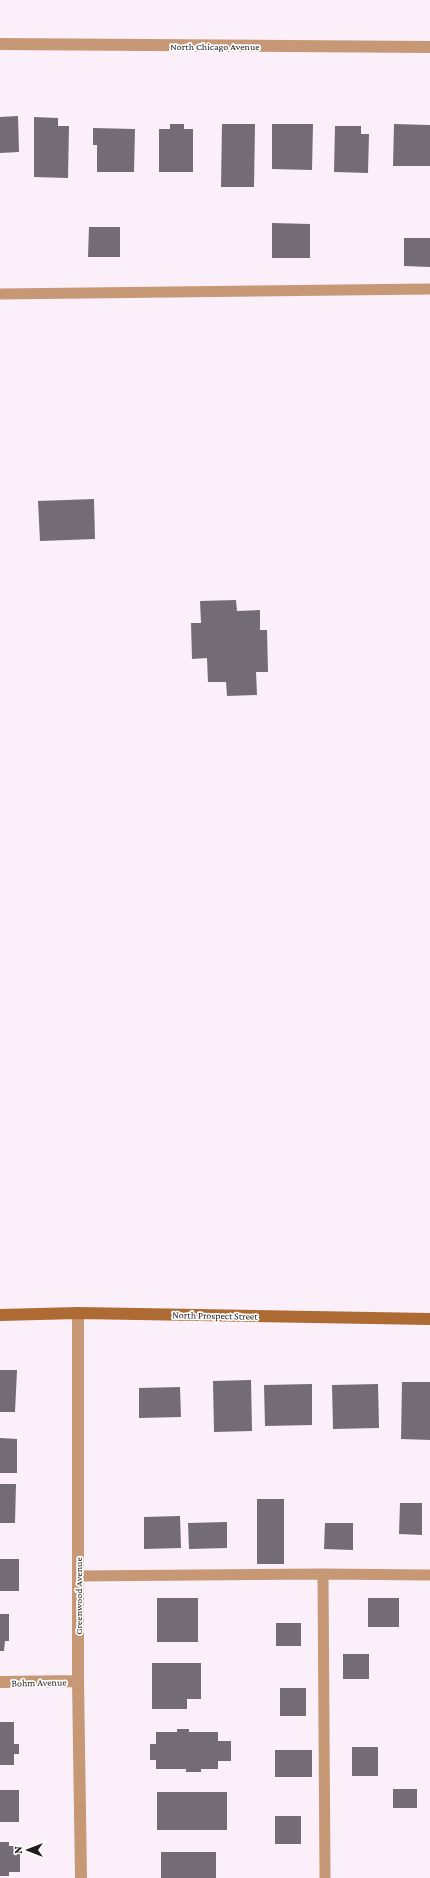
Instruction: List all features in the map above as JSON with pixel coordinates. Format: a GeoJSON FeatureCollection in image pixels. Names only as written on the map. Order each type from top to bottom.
{"type":"FeatureCollection","features":[{"type":"Feature","properties":{"kind":"street","name":"North Chicago Avenue"},"geometry":{"type":"LineString","coordinates":[[0,44],[430,47]]}},
{"type":"Feature","properties":{"kind":"street","name":"North Prospect Street"},"geometry":{"type":"LineString","coordinates":[[0,1315],[78,1313],[430,1319]]}},
{"type":"Feature","properties":{"kind":"street","name":"Greenwood Avenue"},"geometry":{"type":"LineString","coordinates":[[78,1313],[78,1681],[81,1878]]}},
{"type":"Feature","properties":{"kind":"street","name":"Bohm Avenue"},"geometry":{"type":"LineString","coordinates":[[0,1682],[78,1681]]}},
{"type":"Feature","properties":{"kind":"lane"},"geometry":{"type":"LineString","coordinates":[[0,294],[430,289]]}},
{"type":"Feature","properties":{"kind":"lane"},"geometry":{"type":"LineString","coordinates":[[323,1574],[325,1878]]}},
{"type":"Feature","properties":{"kind":"lane"},"geometry":{"type":"LineString","coordinates":[[78,1576],[323,1574],[430,1575]]}},
{"type":"Feature","properties":{"kind":"building"},"geometry":{"type":"Polygon","coordinates":[[[18,116],[19,152],[0,153],[0,117],[18,116]]]}},
{"type":"Feature","properties":{"kind":"building"},"geometry":{"type":"Polygon","coordinates":[[[34,117],[58,118],[58,126],[69,126],[68,178],[34,177],[34,117]]]}},
{"type":"Feature","properties":{"kind":"building"},"geometry":{"type":"Polygon","coordinates":[[[170,124],[184,124],[184,129],[193,129],[193,172],[159,172],[159,129],[170,129],[170,124]]]}},
{"type":"Feature","properties":{"kind":"building"},"geometry":{"type":"Polygon","coordinates":[[[222,124],[255,124],[254,187],[221,187],[222,124]]]}},
{"type":"Feature","properties":{"kind":"building"},"geometry":{"type":"Polygon","coordinates":[[[272,124],[313,124],[312,170],[272,169],[272,124]]]}},
{"type":"Feature","properties":{"kind":"building"},"geometry":{"type":"Polygon","coordinates":[[[394,124],[430,125],[430,166],[393,166],[394,124]]]}},
{"type":"Feature","properties":{"kind":"building"},"geometry":{"type":"Polygon","coordinates":[[[335,126],[361,126],[361,134],[369,134],[368,173],[334,172],[335,126]]]}},
{"type":"Feature","properties":{"kind":"building"},"geometry":{"type":"Polygon","coordinates":[[[93,128],[135,129],[134,172],[97,172],[97,145],[93,145],[93,128]]]}},
{"type":"Feature","properties":{"kind":"building"},"geometry":{"type":"Polygon","coordinates":[[[272,223],[310,224],[310,258],[272,258],[272,223]]]}},
{"type":"Feature","properties":{"kind":"building"},"geometry":{"type":"Polygon","coordinates":[[[89,227],[120,227],[120,257],[88,257],[89,227]]]}},
{"type":"Feature","properties":{"kind":"building"},"geometry":{"type":"Polygon","coordinates":[[[404,238],[430,238],[430,267],[404,266],[404,238]]]}},
{"type":"Feature","properties":{"kind":"building"},"geometry":{"type":"Polygon","coordinates":[[[94,499],[95,539],[40,541],[38,501],[94,499]]]}},
{"type":"Feature","properties":{"kind":"building"},"geometry":{"type":"Polygon","coordinates":[[[236,600],[237,611],[260,610],[260,630],[267,630],[268,672],[256,672],[257,695],[227,696],[226,682],[208,682],[207,658],[192,659],[191,623],[201,623],[200,601],[236,600]]]}},
{"type":"Feature","properties":{"kind":"building"},"geometry":{"type":"Polygon","coordinates":[[[0,1370],[17,1370],[15,1412],[0,1412],[0,1370]]]}},
{"type":"Feature","properties":{"kind":"building"},"geometry":{"type":"Polygon","coordinates":[[[251,1380],[252,1431],[214,1432],[213,1381],[251,1380]]]}},
{"type":"Feature","properties":{"kind":"building"},"geometry":{"type":"Polygon","coordinates":[[[402,1382],[430,1382],[430,1440],[401,1439],[402,1382]]]}},
{"type":"Feature","properties":{"kind":"building"},"geometry":{"type":"Polygon","coordinates":[[[312,1384],[312,1425],[265,1426],[264,1385],[312,1384]]]}},
{"type":"Feature","properties":{"kind":"building"},"geometry":{"type":"Polygon","coordinates":[[[378,1384],[379,1428],[333,1429],[332,1385],[378,1384]]]}},
{"type":"Feature","properties":{"kind":"building"},"geometry":{"type":"Polygon","coordinates":[[[180,1387],[181,1417],[139,1418],[139,1388],[180,1387]]]}},
{"type":"Feature","properties":{"kind":"building"},"geometry":{"type":"Polygon","coordinates":[[[0,1438],[17,1439],[17,1473],[0,1473],[0,1438]]]}},
{"type":"Feature","properties":{"kind":"building"},"geometry":{"type":"Polygon","coordinates":[[[0,1484],[16,1484],[15,1523],[0,1523],[0,1484]]]}},
{"type":"Feature","properties":{"kind":"building"},"geometry":{"type":"Polygon","coordinates":[[[257,1499],[284,1499],[284,1564],[257,1564],[257,1499]]]}},
{"type":"Feature","properties":{"kind":"building"},"geometry":{"type":"Polygon","coordinates":[[[400,1503],[422,1503],[422,1535],[399,1534],[400,1503]]]}},
{"type":"Feature","properties":{"kind":"building"},"geometry":{"type":"Polygon","coordinates":[[[180,1516],[181,1548],[144,1549],[144,1517],[180,1516]]]}},
{"type":"Feature","properties":{"kind":"building"},"geometry":{"type":"Polygon","coordinates":[[[227,1522],[227,1548],[189,1549],[188,1523],[227,1522]]]}},
{"type":"Feature","properties":{"kind":"building"},"geometry":{"type":"Polygon","coordinates":[[[325,1523],[353,1523],[353,1550],[324,1549],[325,1523]]]}},
{"type":"Feature","properties":{"kind":"building"},"geometry":{"type":"Polygon","coordinates":[[[0,1559],[19,1559],[19,1591],[0,1591],[0,1559]]]}},
{"type":"Feature","properties":{"kind":"building"},"geometry":{"type":"Polygon","coordinates":[[[157,1598],[198,1598],[198,1642],[157,1642],[157,1598]]]}},
{"type":"Feature","properties":{"kind":"building"},"geometry":{"type":"Polygon","coordinates":[[[368,1598],[399,1598],[399,1627],[368,1627],[368,1598]]]}},
{"type":"Feature","properties":{"kind":"building"},"geometry":{"type":"Polygon","coordinates":[[[0,1614],[9,1614],[9,1641],[5,1641],[4,1651],[0,1651],[0,1614]]]}},
{"type":"Feature","properties":{"kind":"building"},"geometry":{"type":"Polygon","coordinates":[[[276,1623],[301,1623],[301,1646],[276,1646],[276,1623]]]}},
{"type":"Feature","properties":{"kind":"building"},"geometry":{"type":"Polygon","coordinates":[[[343,1654],[369,1654],[369,1679],[343,1679],[343,1654]]]}},
{"type":"Feature","properties":{"kind":"building"},"geometry":{"type":"Polygon","coordinates":[[[152,1663],[201,1663],[201,1699],[187,1699],[187,1709],[152,1709],[152,1663]]]}},
{"type":"Feature","properties":{"kind":"building"},"geometry":{"type":"Polygon","coordinates":[[[280,1688],[306,1688],[306,1716],[280,1716],[280,1688]]]}},
{"type":"Feature","properties":{"kind":"building"},"geometry":{"type":"Polygon","coordinates":[[[0,1722],[14,1722],[14,1744],[19,1744],[19,1754],[14,1754],[14,1765],[0,1765],[0,1722]]]}},
{"type":"Feature","properties":{"kind":"building"},"geometry":{"type":"Polygon","coordinates":[[[177,1729],[189,1729],[189,1732],[218,1732],[218,1741],[231,1741],[231,1761],[218,1761],[218,1769],[201,1769],[201,1772],[186,1772],[186,1769],[156,1769],[156,1760],[150,1760],[150,1744],[156,1744],[156,1732],[177,1732],[177,1729]]]}},
{"type":"Feature","properties":{"kind":"building"},"geometry":{"type":"Polygon","coordinates":[[[352,1747],[378,1747],[378,1776],[352,1776],[352,1747]]]}},
{"type":"Feature","properties":{"kind":"building"},"geometry":{"type":"Polygon","coordinates":[[[275,1750],[312,1750],[312,1777],[275,1777],[275,1750]]]}},
{"type":"Feature","properties":{"kind":"building"},"geometry":{"type":"Polygon","coordinates":[[[393,1789],[417,1789],[417,1808],[393,1808],[393,1789]]]}},
{"type":"Feature","properties":{"kind":"building"},"geometry":{"type":"Polygon","coordinates":[[[0,1790],[19,1790],[19,1822],[0,1822],[0,1790]]]}},
{"type":"Feature","properties":{"kind":"building"},"geometry":{"type":"Polygon","coordinates":[[[157,1792],[227,1792],[227,1830],[157,1830],[157,1792]]]}},
{"type":"Feature","properties":{"kind":"building"},"geometry":{"type":"Polygon","coordinates":[[[275,1816],[301,1816],[301,1844],[275,1844],[275,1816]]]}},
{"type":"Feature","properties":{"kind":"building"},"geometry":{"type":"Polygon","coordinates":[[[0,1842],[9,1842],[9,1846],[20,1846],[20,1872],[9,1872],[9,1876],[0,1876],[0,1842]]]}},
{"type":"Feature","properties":{"kind":"building"},"geometry":{"type":"Polygon","coordinates":[[[161,1852],[216,1852],[216,1878],[161,1878],[161,1852]]]}}]}
